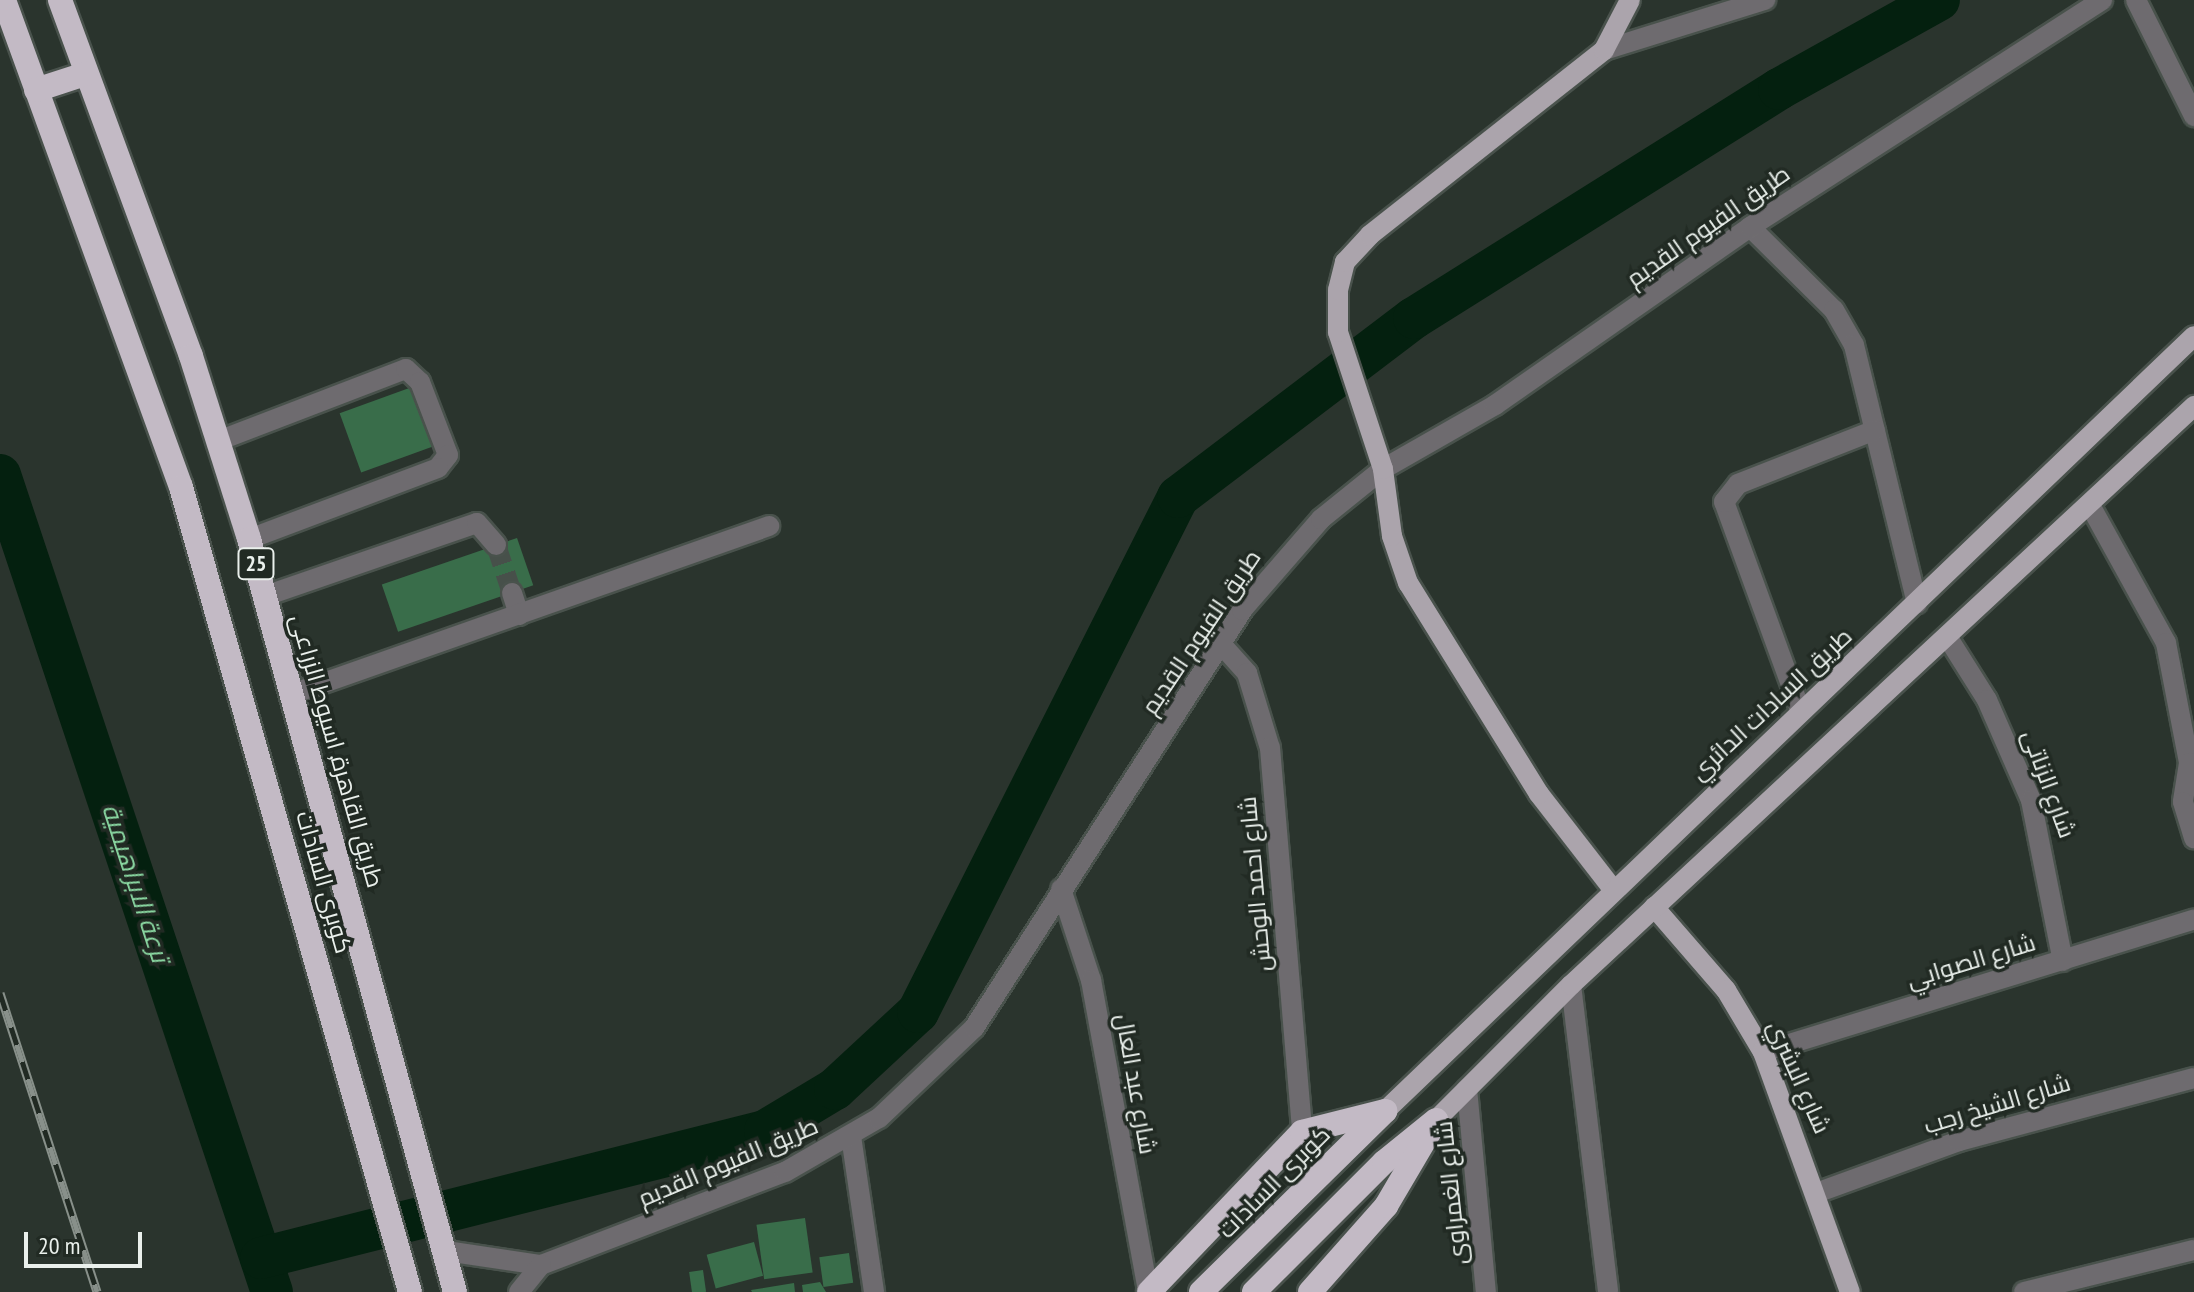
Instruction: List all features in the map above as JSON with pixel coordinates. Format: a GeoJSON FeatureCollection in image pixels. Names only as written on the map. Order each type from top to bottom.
{"type":"FeatureCollection","features":[{"type":"Feature","properties":{"kind":"highway"},"geometry":{"type":"LineString","coordinates":[[4,0],[36,90],[85,74]]}},
{"type":"Feature","properties":{"kind":"highway","name":"طريق القاهرة, اسيوط الزراعى"},"geometry":{"type":"LineString","coordinates":[[60,0],[218,441],[249,539],[418,1140],[455,1292]]}},
{"type":"Feature","properties":{"kind":"highway","name":"كوبرى السادات"},"geometry":{"type":"LineString","coordinates":[[36,90],[181,487],[410,1292]]}},
{"type":"Feature","properties":{"kind":"highway"},"geometry":{"type":"LineString","coordinates":[[1148,1292],[1302,1132],[1385,1111]]}},
{"type":"Feature","properties":{"kind":"highway","name":"كوبرى السادات"},"geometry":{"type":"LineString","coordinates":[[1201,1292],[1385,1111]]}},
{"type":"Feature","properties":{"kind":"highway"},"geometry":{"type":"LineString","coordinates":[[1310,1292],[1399,1189],[1436,1120]]}},
{"type":"Feature","properties":{"kind":"highway"},"geometry":{"type":"LineString","coordinates":[[1254,1292],[1384,1162],[1436,1120]]}},
{"type":"Feature","properties":{"kind":"main road"},"geometry":{"type":"LineString","coordinates":[[1612,888],[1539,794],[1441,646],[1392,536],[1383,469],[1338,332],[1345,262],[1370,235],[1604,50],[1630,0]]}},
{"type":"Feature","properties":{"kind":"main road","name":"طريق السادات الدائري"},"geometry":{"type":"LineString","coordinates":[[1385,1111],[1612,888],[1917,603],[2194,336]]}},
{"type":"Feature","properties":{"kind":"main road"},"geometry":{"type":"LineString","coordinates":[[1436,1120],[1571,985],[2091,507],[2194,406]]}},
{"type":"Feature","properties":{"kind":"main road","name":"شارع البشري"},"geometry":{"type":"LineString","coordinates":[[1654,907],[1711,970],[1763,1052],[1819,1192],[1850,1292]]}},
{"type":"Feature","properties":{"kind":"street"},"geometry":{"type":"LineString","coordinates":[[1604,50],[1765,0]]}},
{"type":"Feature","properties":{"kind":"street","name":"طريق الفيوم القديم"},"geometry":{"type":"LineString","coordinates":[[446,1251],[541,1265],[762,1182],[851,1136],[953,1053],[1221,644],[1293,547],[1383,469],[1519,389],[1750,227],[2102,0]]}},
{"type":"Feature","properties":{"kind":"street"},"geometry":{"type":"LineString","coordinates":[[2136,0],[2194,116]]}},
{"type":"Feature","properties":{"kind":"street"},"geometry":{"type":"LineString","coordinates":[[1750,227],[1834,310],[1854,345],[1917,603]]}},
{"type":"Feature","properties":{"kind":"street"},"geometry":{"type":"LineString","coordinates":[[218,441],[406,369],[420,382],[448,455],[438,468],[249,539]]}},
{"type":"Feature","properties":{"kind":"street"},"geometry":{"type":"LineString","coordinates":[[1801,712],[1724,502],[1738,484],[1875,430]]}},
{"type":"Feature","properties":{"kind":"street"},"geometry":{"type":"LineString","coordinates":[[2091,507],[2166,643],[2189,763],[2183,802],[2194,838]]}},
{"type":"Feature","properties":{"kind":"street"},"geometry":{"type":"LineString","coordinates":[[265,596],[477,523],[496,545]]}},
{"type":"Feature","properties":{"kind":"street"},"geometry":{"type":"LineString","coordinates":[[292,694],[769,526]]}},
{"type":"Feature","properties":{"kind":"street"},"geometry":{"type":"LineString","coordinates":[[512,593],[519,615]]}},
{"type":"Feature","properties":{"kind":"street","name":"شارع الزناتى"},"geometry":{"type":"LineString","coordinates":[[1948,638],[1987,700],[2031,800],[2063,961]]}},
{"type":"Feature","properties":{"kind":"street","name":"شارع احمد الوحش"},"geometry":{"type":"LineString","coordinates":[[1221,644],[1247,673],[1270,748],[1302,1132]]}},
{"type":"Feature","properties":{"kind":"street","name":"شارع عبد العال"},"geometry":{"type":"LineString","coordinates":[[1061,889],[1091,980],[1148,1292]]}},
{"type":"Feature","properties":{"kind":"street","name":"شارع الصوابي"},"geometry":{"type":"LineString","coordinates":[[1763,1052],[2194,919]]}},
{"type":"Feature","properties":{"kind":"street"},"geometry":{"type":"LineString","coordinates":[[1571,985],[1608,1292]]}},
{"type":"Feature","properties":{"kind":"street","name":"شارع الشيخ رجب"},"geometry":{"type":"LineString","coordinates":[[1819,1192],[1959,1141],[2194,1078]]}},
{"type":"Feature","properties":{"kind":"street","name":"شارع الغمراوى"},"geometry":{"type":"LineString","coordinates":[[1467,1089],[1486,1292]]}},
{"type":"Feature","properties":{"kind":"street"},"geometry":{"type":"LineString","coordinates":[[851,1136],[874,1292]]}},
{"type":"Feature","properties":{"kind":"street"},"geometry":{"type":"LineString","coordinates":[[2024,1292],[2194,1250]]}},
{"type":"Feature","properties":{"kind":"street"},"geometry":{"type":"LineString","coordinates":[[519,1292],[541,1265]]}},
{"type":"Feature","properties":{"kind":"building"},"geometry":{"type":"Polygon","coordinates":[[[412,387],[434,446],[361,473],[340,413],[412,387]]]}},
{"type":"Feature","properties":{"kind":"building"},"geometry":{"type":"Polygon","coordinates":[[[517,538],[533,585],[398,632],[382,585],[517,538]]]}},
{"type":"Feature","properties":{"kind":"building"},"geometry":{"type":"Polygon","coordinates":[[[805,1218],[813,1272],[764,1279],[756,1225],[805,1218]]]}},
{"type":"Feature","properties":{"kind":"building"},"geometry":{"type":"Polygon","coordinates":[[[754,1242],[763,1276],[716,1288],[707,1255],[754,1242]]]}},
{"type":"Feature","properties":{"kind":"building"},"geometry":{"type":"Polygon","coordinates":[[[849,1253],[853,1283],[823,1287],[819,1257],[849,1253]]]}},
{"type":"Feature","properties":{"kind":"building"},"geometry":{"type":"Polygon","coordinates":[[[703,1270],[706,1292],[692,1292],[689,1272],[703,1270]]]}},
{"type":"Feature","properties":{"kind":"building"},"geometry":{"type":"Polygon","coordinates":[[[820,1282],[826,1292],[803,1292],[802,1285],[820,1282]]]}},
{"type":"Feature","properties":{"kind":"building"},"geometry":{"type":"Polygon","coordinates":[[[794,1283],[795,1292],[751,1290],[794,1283]]]}},
{"type":"Feature","properties":{"kind":"waterway"},"geometry":{"type":"LineString","coordinates":[[261,1258],[765,1131],[835,1089],[918,1012],[1178,497],[1414,318],[1779,89],[1939,0]]}},
{"type":"Feature","properties":{"kind":"waterway","name":"ترعة الابراهيمية"},"geometry":{"type":"LineString","coordinates":[[0,475],[272,1292]]}},
{"type":"Feature","properties":{"kind":"tunnel"},"geometry":{"type":"LineString","coordinates":[[496,545],[512,593]]}},
{"type":"Feature","properties":{"kind":"railway"},"geometry":{"type":"LineString","coordinates":[[0,993],[97,1292]]}}]}
